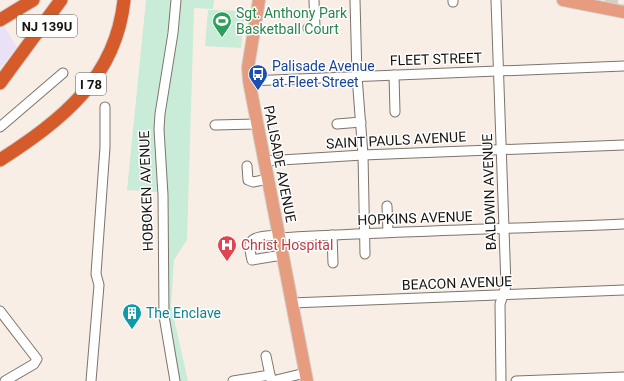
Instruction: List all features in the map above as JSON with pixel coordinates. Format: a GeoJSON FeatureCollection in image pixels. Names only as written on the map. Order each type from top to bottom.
{"type":"FeatureCollection","features":[{"type":"Feature","properties":{"kind":"highway","name":"NJ 139U"},"geometry":{"type":"LineString","coordinates":[[0,16],[23,0]]}},
{"type":"Feature","properties":{"kind":"highway"},"geometry":{"type":"LineString","coordinates":[[0,20],[33,0]]}},
{"type":"Feature","properties":{"kind":"highway"},"geometry":{"type":"LineString","coordinates":[[0,83],[61,0]]}},
{"type":"Feature","properties":{"kind":"highway","name":"NJ 139U"},"geometry":{"type":"LineString","coordinates":[[23,53],[71,0]]}},
{"type":"Feature","properties":{"kind":"highway","name":"I 78"},"geometry":{"type":"LineString","coordinates":[[0,160],[51,125],[88,87],[102,68],[114,45],[121,24],[124,0]]}},
{"type":"Feature","properties":{"kind":"main road","name":"PALISADE AVENUE"},"geometry":{"type":"LineString","coordinates":[[259,0],[248,67],[249,81],[306,377]]}},
{"type":"Feature","properties":{"kind":"main road"},"geometry":{"type":"LineString","coordinates":[[563,0],[624,12]]}},
{"type":"Feature","properties":{"kind":"street","name":"HOBOKEN AVENUE"},"geometry":{"type":"LineString","coordinates":[[175,381],[164,316],[162,195],[159,129],[173,33],[176,0]]}},
{"type":"Feature","properties":{"kind":"street"},"geometry":{"type":"LineString","coordinates":[[308,28],[315,28],[314,0]]}},
{"type":"Feature","properties":{"kind":"street"},"geometry":{"type":"LineString","coordinates":[[355,0],[357,76],[363,155],[365,254]]}},
{"type":"Feature","properties":{"kind":"street","name":"BALDWIN AVENUE"},"geometry":{"type":"LineString","coordinates":[[496,0],[506,286],[504,296],[500,304],[502,381]]}},
{"type":"Feature","properties":{"kind":"street","name":"FLEET STREET"},"geometry":{"type":"LineString","coordinates":[[249,81],[624,66]]}},
{"type":"Feature","properties":{"kind":"street"},"geometry":{"type":"LineString","coordinates":[[0,127],[62,73]]}},
{"type":"Feature","properties":{"kind":"street"},"geometry":{"type":"LineString","coordinates":[[394,75],[395,112]]}},
{"type":"Feature","properties":{"kind":"street"},"geometry":{"type":"LineString","coordinates":[[91,381],[99,285],[96,274],[105,147],[105,107]]}},
{"type":"Feature","properties":{"kind":"street"},"geometry":{"type":"LineString","coordinates":[[337,124],[361,122]]}},
{"type":"Feature","properties":{"kind":"street"},"geometry":{"type":"LineString","coordinates":[[215,125],[257,124]]}},
{"type":"Feature","properties":{"kind":"street","name":"SAINT PAULS AVENUE"},"geometry":{"type":"LineString","coordinates":[[265,161],[363,155],[624,145]]}},
{"type":"Feature","properties":{"kind":"street"},"geometry":{"type":"LineString","coordinates":[[247,166],[248,180],[253,182],[268,179]]}},
{"type":"Feature","properties":{"kind":"street"},"geometry":{"type":"LineString","coordinates":[[387,206],[388,232]]}},
{"type":"Feature","properties":{"kind":"street","name":"HOPKINS AVENUE"},"geometry":{"type":"LineString","coordinates":[[282,255],[252,260],[250,244],[258,237],[624,224]]}},
{"type":"Feature","properties":{"kind":"street"},"geometry":{"type":"LineString","coordinates":[[332,235],[333,263]]}},
{"type":"Feature","properties":{"kind":"street","name":"BEACON AVENUE"},"geometry":{"type":"LineString","coordinates":[[291,303],[504,296],[624,290]]}},
{"type":"Feature","properties":{"kind":"street"},"geometry":{"type":"LineString","coordinates":[[0,311],[36,359],[34,364],[5,381]]}},
{"type":"Feature","properties":{"kind":"street"},"geometry":{"type":"LineString","coordinates":[[266,356],[271,379]]}},
{"type":"Feature","properties":{"kind":"street"},"geometry":{"type":"LineString","coordinates":[[233,381],[306,377]]}},
{"type":"Feature","properties":{"kind":"street"},"geometry":{"type":"LineString","coordinates":[[516,381],[624,377]]}},
{"type":"Feature","properties":{"kind":"shaded area"},"geometry":{"type":"Polygon","coordinates":[[[4,26],[17,47],[0,68],[0,29],[4,26]]]}},
{"type":"Feature","properties":{"kind":"green space"},"geometry":{"type":"Polygon","coordinates":[[[146,0],[214,0],[213,9],[194,8],[187,240],[174,260],[171,306],[188,381],[175,381],[161,293],[159,192],[127,190],[146,0]]]}},
{"type":"Feature","properties":{"kind":"green space"},"geometry":{"type":"Polygon","coordinates":[[[208,10],[245,11],[241,48],[205,46],[208,10]]]}},
{"type":"Feature","properties":{"kind":"green space"},"geometry":{"type":"Polygon","coordinates":[[[144,211],[151,211],[151,226],[148,228],[143,221],[144,211]]]}},
{"type":"Feature","properties":{"kind":"tunnel"},"geometry":{"type":"LineString","coordinates":[[605,0],[624,4]]}},
{"type":"Feature","properties":{"kind":"place","name":"Sgt. Anthony Park Basketball Court"},"geometry":{"type":"Point","coordinates":[222,38]}},
{"type":"Feature","properties":{"kind":"place","name":"Palisade Avenue at Fleet Street"},"geometry":{"type":"Point","coordinates":[258,91]}},
{"type":"Feature","properties":{"kind":"place","name":"Christ Hospital"},"geometry":{"type":"Point","coordinates":[227,262]}},
{"type":"Feature","properties":{"kind":"place","name":"The Enclave"},"geometry":{"type":"Point","coordinates":[132,330]}}]}
